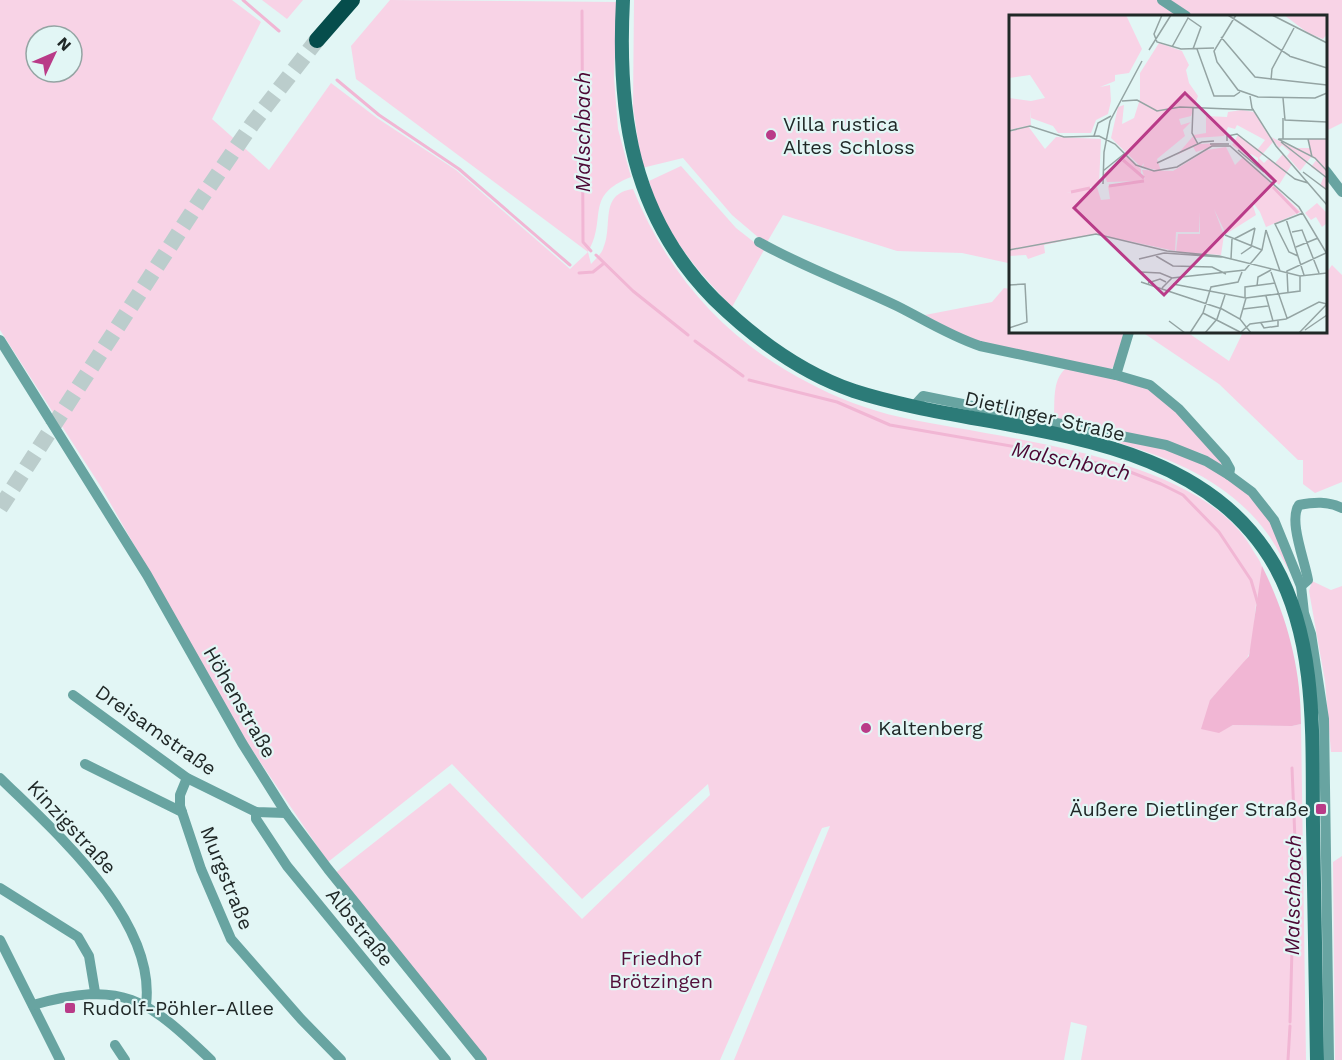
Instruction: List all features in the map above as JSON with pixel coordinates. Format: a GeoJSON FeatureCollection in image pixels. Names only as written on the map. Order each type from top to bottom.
{"type":"FeatureCollection","features":[{"type":"Feature","properties":{"kind":"highway"},"geometry":{"type":"LineString","coordinates":[[317,40],[352,0]]}},
{"type":"Feature","properties":{"kind":"main road","name":"Dietlinger Straße"},"geometry":{"type":"LineString","coordinates":[[623,0],[620,54],[626,123],[647,199],[674,250],[706,290],[768,345],[818,375],[851,390],[913,407],[1097,444],[1159,465],[1189,480],[1225,506],[1244,524],[1274,564],[1296,619],[1311,709],[1317,1060]]}},
{"type":"Feature","properties":{"kind":"street"},"geometry":{"type":"LineString","coordinates":[[1162,0],[1184,15]]}},
{"type":"Feature","properties":{"kind":"street"},"geometry":{"type":"LineString","coordinates":[[1327,172],[1342,192]]}},
{"type":"Feature","properties":{"kind":"street","name":"Dietlinger Straße"},"geometry":{"type":"LineString","coordinates":[[759,242],[789,259],[896,306],[959,339],[980,346],[1116,375],[1150,385],[1166,397],[1225,460],[1230,470],[1229,475]]}},
{"type":"Feature","properties":{"kind":"street"},"geometry":{"type":"LineString","coordinates":[[1116,375],[1129,333]]}},
{"type":"Feature","properties":{"kind":"street","name":"Höhenstraße"},"geometry":{"type":"LineString","coordinates":[[0,340],[147,575],[242,743],[286,813],[327,869],[482,1060]]}},
{"type":"Feature","properties":{"kind":"street","name":"Dietlinger Straße"},"geometry":{"type":"LineString","coordinates":[[913,407],[923,396],[1151,441],[1206,461],[1229,475],[1252,492],[1274,520],[1301,586],[1317,668],[1326,758],[1329,1060]]}},
{"type":"Feature","properties":{"kind":"street","name":"Dietlinger Straße"},"geometry":{"type":"LineString","coordinates":[[1301,586],[1308,580],[1295,519],[1299,505],[1325,503],[1342,508]]}},
{"type":"Feature","properties":{"kind":"street","name":"Dreisamstraße"},"geometry":{"type":"LineString","coordinates":[[73,695],[187,778],[256,812],[286,813]]}},
{"type":"Feature","properties":{"kind":"street"},"geometry":{"type":"LineString","coordinates":[[85,764],[182,812]]}},
{"type":"Feature","properties":{"kind":"street","name":"Kinzigstraße"},"geometry":{"type":"LineString","coordinates":[[0,778],[92,870],[114,902],[146,968],[148,989],[146,1005]]}},
{"type":"Feature","properties":{"kind":"street","name":"Murgstraße"},"geometry":{"type":"LineString","coordinates":[[187,778],[180,795],[182,812],[201,869],[231,939],[300,1019],[341,1060]]}},
{"type":"Feature","properties":{"kind":"street","name":"Albstraße"},"geometry":{"type":"LineString","coordinates":[[256,812],[256,819],[287,866],[446,1060]]}},
{"type":"Feature","properties":{"kind":"street"},"geometry":{"type":"LineString","coordinates":[[0,888],[78,937],[90,956],[95,992]]}},
{"type":"Feature","properties":{"kind":"street"},"geometry":{"type":"LineString","coordinates":[[0,940],[60,1060]]}},
{"type":"Feature","properties":{"kind":"street"},"geometry":{"type":"LineString","coordinates":[[33,1005],[95,992],[146,1005],[184,1034],[211,1060]]}},
{"type":"Feature","properties":{"kind":"street"},"geometry":{"type":"LineString","coordinates":[[115,1045],[124,1060]]}},
{"type":"Feature","properties":{"kind":"green space","name":"Friedhof Brötzingen"},"geometry":{"type":"Polygon","coordinates":[[[0,0],[232,0],[261,22],[212,119],[269,170],[331,83],[377,118],[456,170],[570,269],[588,252],[591,264],[599,255],[606,240],[611,204],[622,192],[633,189],[647,220],[682,277],[726,326],[779,366],[853,403],[888,414],[1040,443],[1092,455],[1142,471],[1187,491],[1224,516],[1251,547],[1262,567],[1249,654],[1237,671],[1210,700],[1219,732],[1233,725],[1292,726],[1301,724],[1306,1060],[1081,1060],[1087,1026],[1071,1022],[1064,1060],[734,1060],[830,826],[822,828],[720,1060],[487,1060],[334,874],[450,783],[582,919],[710,795],[708,784],[582,899],[452,764],[328,862],[248,744],[101,487],[0,330],[0,0]]]}},
{"type":"Feature","properties":{"kind":"green space"},"geometry":{"type":"Polygon","coordinates":[[[262,0],[303,0],[287,19],[262,0]]]}},
{"type":"Feature","properties":{"kind":"green space"},"geometry":{"type":"Polygon","coordinates":[[[390,0],[617,2],[614,77],[618,129],[631,177],[616,184],[602,200],[594,240],[588,252],[356,79],[351,46],[390,0]]]}},
{"type":"Feature","properties":{"kind":"green space"},"geometry":{"type":"Polygon","coordinates":[[[634,0],[1342,0],[1342,123],[1327,130],[1327,15],[1009,15],[1008,263],[962,253],[897,251],[783,215],[766,244],[732,215],[683,158],[642,168],[633,107],[634,0]]]}},
{"type":"Feature","properties":{"kind":"green space"},"geometry":{"type":"Polygon","coordinates":[[[681,166],[736,228],[764,250],[732,307],[683,249],[663,217],[655,199],[649,181],[681,166]]]}},
{"type":"Feature","properties":{"kind":"green space"},"geometry":{"type":"Polygon","coordinates":[[[1332,265],[1342,275],[1342,482],[1315,493],[1303,484],[1303,460],[1298,460],[1219,384],[1143,333],[1188,333],[1229,361],[1243,333],[1327,333],[1327,272],[1332,265]]]}},
{"type":"Feature","properties":{"kind":"green space"},"geometry":{"type":"Polygon","coordinates":[[[1004,288],[1009,289],[1009,333],[1126,333],[1116,364],[1111,369],[973,342],[925,315],[992,302],[1004,288]]]}},
{"type":"Feature","properties":{"kind":"green space"},"geometry":{"type":"Polygon","coordinates":[[[1069,366],[1121,378],[1161,398],[1197,431],[1224,467],[1201,453],[1058,421],[1054,416],[1057,382],[1069,366]]]}},
{"type":"Feature","properties":{"kind":"green space"},"geometry":{"type":"Polygon","coordinates":[[[1120,438],[1185,457],[1206,466],[1243,490],[1273,525],[1281,542],[1290,573],[1267,533],[1236,500],[1219,487],[1181,466],[1119,443],[1120,438]]]}},
{"type":"Feature","properties":{"kind":"green space"},"geometry":{"type":"Polygon","coordinates":[[[1312,581],[1331,590],[1342,586],[1342,752],[1331,752],[1325,681],[1309,591],[1312,581]]]}},
{"type":"Feature","properties":{"kind":"green space"},"geometry":{"type":"Polygon","coordinates":[[[1342,856],[1342,1060],[1335,1060],[1333,862],[1342,856]]]}},
{"type":"Feature","properties":{"kind":"shaded area"},"geometry":{"type":"Polygon","coordinates":[[[1262,566],[1279,604],[1291,643],[1298,683],[1301,724],[1292,726],[1233,725],[1219,733],[1201,729],[1210,700],[1249,656],[1262,566]]]}},
{"type":"Feature","properties":{"kind":"waterway"},"geometry":{"type":"LineString","coordinates":[[243,0],[279,31]]}},
{"type":"Feature","properties":{"kind":"waterway","name":"Malschbach"},"geometry":{"type":"LineString","coordinates":[[582,11],[583,242],[591,251]]}},
{"type":"Feature","properties":{"kind":"waterway"},"geometry":{"type":"LineString","coordinates":[[337,80],[379,115],[459,169],[570,265]]}},
{"type":"Feature","properties":{"kind":"waterway","name":"Malschbach"},"geometry":{"type":"LineString","coordinates":[[596,255],[633,291],[688,335]]}},
{"type":"Feature","properties":{"kind":"waterway"},"geometry":{"type":"LineString","coordinates":[[579,273],[593,272],[603,264]]}},
{"type":"Feature","properties":{"kind":"waterway","name":"Malschbach"},"geometry":{"type":"LineString","coordinates":[[695,341],[743,376]]}},
{"type":"Feature","properties":{"kind":"waterway","name":"Malschbach"},"geometry":{"type":"LineString","coordinates":[[749,380],[837,402],[890,425],[1040,451],[1120,468],[1161,484],[1183,495],[1219,532],[1251,580],[1258,604]]}},
{"type":"Feature","properties":{"kind":"waterway","name":"Malschbach"},"geometry":{"type":"LineString","coordinates":[[1290,1022],[1295,840],[1292,768]]}},
{"type":"Feature","properties":{"kind":"waterway","name":"Malschbach"},"geometry":{"type":"LineString","coordinates":[[1288,1060],[1290,1026]]}},
{"type":"Feature","properties":{"kind":"tunnel"},"geometry":{"type":"LineString","coordinates":[[0,508],[200,200],[253,123],[317,40]]}},
{"type":"Feature","properties":{"kind":"place","name":"Villa rustica Altes Schloss"},"geometry":{"type":"Point","coordinates":[771,135]}},
{"type":"Feature","properties":{"kind":"place","name":"Kaltenberg"},"geometry":{"type":"Point","coordinates":[866,728]}},
{"type":"Feature","properties":{"kind":"place","name":"Äußere Dietlinger Straße"},"geometry":{"type":"Point","coordinates":[1321,809]}},
{"type":"Feature","properties":{"kind":"place","name":"Rudolf-Pöhler-Allee"},"geometry":{"type":"Point","coordinates":[70,1008]}}]}
